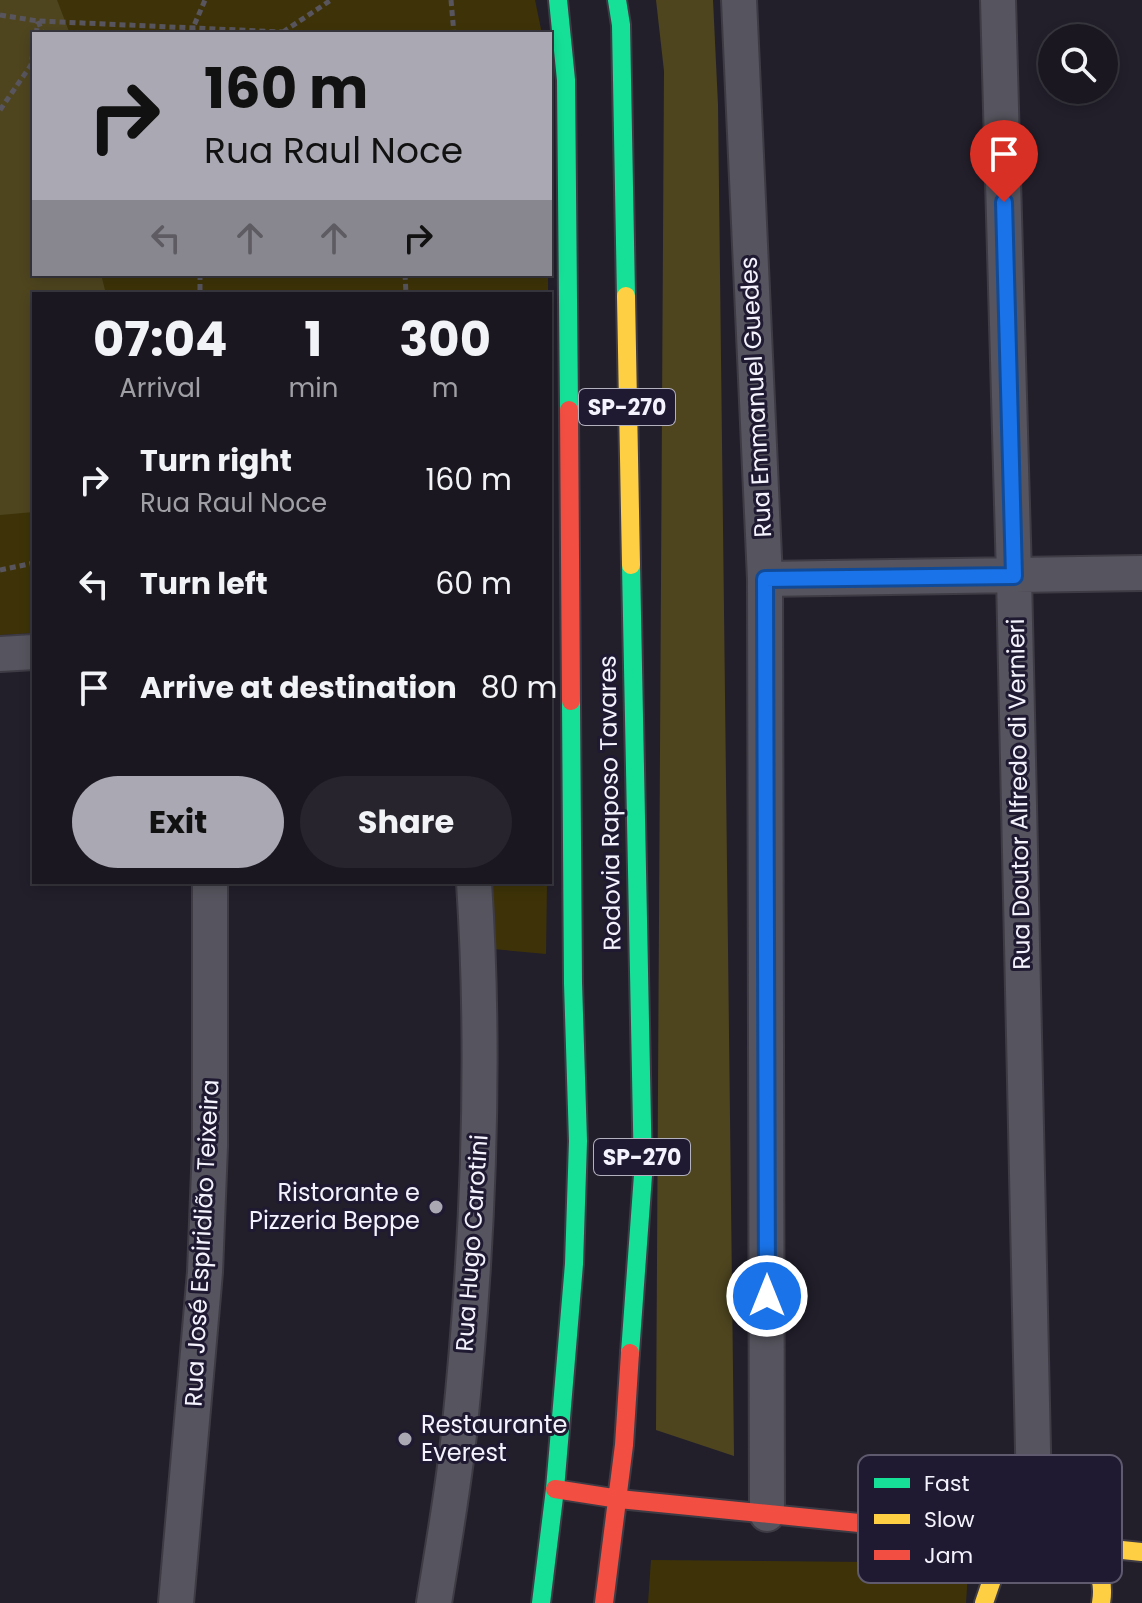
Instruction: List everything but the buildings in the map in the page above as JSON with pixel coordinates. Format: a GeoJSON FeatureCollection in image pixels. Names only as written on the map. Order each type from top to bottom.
{"type":"FeatureCollection","features":[{"type":"Feature","properties":{"kind":"main road","name":"Rodovia Raposo Tavares"},"geometry":{"type":"LineString","coordinates":[[541,1603],[555,1489],[574,1264],[578,1141],[573,999],[566,80],[558,0]]}},
{"type":"Feature","properties":{"kind":"main road","name":"Rodovia Raposo Tavares"},"geometry":{"type":"LineString","coordinates":[[604,1603],[619,1499],[643,1175],[625,204],[621,25],[617,0]]}},
{"type":"Feature","properties":{"kind":"main road"},"geometry":{"type":"LineString","coordinates":[[555,1489],[619,1499],[858,1523]]}},
{"type":"Feature","properties":{"kind":"main road"},"geometry":{"type":"LineString","coordinates":[[1122,1550],[1142,1552]]}},
{"type":"Feature","properties":{"kind":"main road"},"geometry":{"type":"LineString","coordinates":[[984,1603],[991,1583]]}},
{"type":"Feature","properties":{"kind":"main road"},"geometry":{"type":"LineString","coordinates":[[1101,1603],[1103,1583]]}},
{"type":"Feature","properties":{"kind":"street","name":"Rua Emmanuel Guedes"},"geometry":{"type":"LineString","coordinates":[[739,0],[765,579],[767,1514]]}},
{"type":"Feature","properties":{"kind":"street","name":"Rua Doutor Alfredo di Vernieri"},"geometry":{"type":"LineString","coordinates":[[998,0],[1038,1455]]}},
{"type":"Feature","properties":{"kind":"street"},"geometry":{"type":"LineString","coordinates":[[765,579],[1142,573]]}},
{"type":"Feature","properties":{"kind":"street"},"geometry":{"type":"LineString","coordinates":[[0,654],[32,652]]}},
{"type":"Feature","properties":{"kind":"street","name":"Rua José Espiridião Teixeira"},"geometry":{"type":"LineString","coordinates":[[176,1603],[205,1272],[210,1146],[210,884]]}},
{"type":"Feature","properties":{"kind":"street","name":"Rua Hugo Carotini"},"geometry":{"type":"LineString","coordinates":[[434,1603],[458,1436],[477,1193],[481,1091],[474,884]]}},
{"type":"Feature","properties":{"kind":"path"},"geometry":{"type":"LineString","coordinates":[[193,31],[205,0]]}},
{"type":"Feature","properties":{"kind":"path"},"geometry":{"type":"LineString","coordinates":[[285,32],[331,0]]}},
{"type":"Feature","properties":{"kind":"path"},"geometry":{"type":"LineString","coordinates":[[451,0],[454,32]]}},
{"type":"Feature","properties":{"kind":"path"},"geometry":{"type":"LineString","coordinates":[[0,15],[38,21],[238,32]]}},
{"type":"Feature","properties":{"kind":"path"},"geometry":{"type":"LineString","coordinates":[[36,32],[38,21]]}},
{"type":"Feature","properties":{"kind":"path"},"geometry":{"type":"LineString","coordinates":[[38,21],[42,32]]}},
{"type":"Feature","properties":{"kind":"path"},"geometry":{"type":"LineString","coordinates":[[0,110],[31,65],[32,59]]}},
{"type":"Feature","properties":{"kind":"path"},"geometry":{"type":"LineString","coordinates":[[0,570],[32,563]]}},
{"type":"Feature","properties":{"kind":"shaded area"},"geometry":{"type":"Polygon","coordinates":[[[0,0],[535,0],[542,32],[32,32],[32,276],[548,276],[548,292],[32,292],[32,633],[0,635],[0,0]]]}},
{"type":"Feature","properties":{"kind":"shaded area"},"geometry":{"type":"Polygon","coordinates":[[[0,0],[57,0],[69,32],[32,32],[32,276],[102,276],[106,292],[32,292],[32,512],[0,515],[0,0]]]}},
{"type":"Feature","properties":{"kind":"shaded area"},"geometry":{"type":"Polygon","coordinates":[[[656,0],[713,0],[718,105],[734,1456],[656,1430],[664,71],[656,0]]]}},
{"type":"Feature","properties":{"kind":"shaded area"},"geometry":{"type":"Polygon","coordinates":[[[489,884],[547,884],[546,954],[493,949],[489,884]]]}},
{"type":"Feature","properties":{"kind":"shaded area"},"geometry":{"type":"Polygon","coordinates":[[[651,1560],[858,1562],[858,1583],[967,1583],[966,1603],[648,1603],[651,1560]]]}},
{"type":"Feature","properties":{"kind":"traffic: fast"},"geometry":{"type":"LineString","coordinates":[[558,0],[566,80],[569,410]]}},
{"type":"Feature","properties":{"kind":"traffic: fast"},"geometry":{"type":"LineString","coordinates":[[617,0],[621,25],[626,296]]}},
{"type":"Feature","properties":{"kind":"traffic: fast"},"geometry":{"type":"LineString","coordinates":[[630,1353],[643,1175],[631,565]]}},
{"type":"Feature","properties":{"kind":"traffic: fast"},"geometry":{"type":"LineString","coordinates":[[541,1603],[555,1489],[574,1264],[578,1141],[573,983],[571,701]]}},
{"type":"Feature","properties":{"kind":"traffic: slow"},"geometry":{"type":"LineString","coordinates":[[626,296],[631,565]]}},
{"type":"Feature","properties":{"kind":"traffic: slow"},"geometry":{"type":"LineString","coordinates":[[1122,1550],[1142,1552]]}},
{"type":"Feature","properties":{"kind":"traffic: slow"},"geometry":{"type":"LineString","coordinates":[[984,1603],[991,1583]]}},
{"type":"Feature","properties":{"kind":"traffic: slow"},"geometry":{"type":"LineString","coordinates":[[1101,1583],[1101,1603]]}},
{"type":"Feature","properties":{"kind":"traffic: jam"},"geometry":{"type":"LineString","coordinates":[[569,410],[571,701]]}},
{"type":"Feature","properties":{"kind":"traffic: jam"},"geometry":{"type":"LineString","coordinates":[[604,1603],[624,1445],[630,1353]]}},
{"type":"Feature","properties":{"kind":"traffic: jam"},"geometry":{"type":"LineString","coordinates":[[555,1489],[619,1499],[858,1523]]}},
{"type":"Feature","properties":{"kind":"place","name":"Ristorante e Pizzeria Beppe"},"geometry":{"type":"Point","coordinates":[436,1207]}},
{"type":"Feature","properties":{"kind":"place","name":"Restaurante Everest"},"geometry":{"type":"Point","coordinates":[405,1439]}},
{"type":"Feature","properties":{"kind":"route"},"geometry":{"type":"LineString","coordinates":[[767,1296],[765,579],[1014,576],[1004,202]]}}]}
